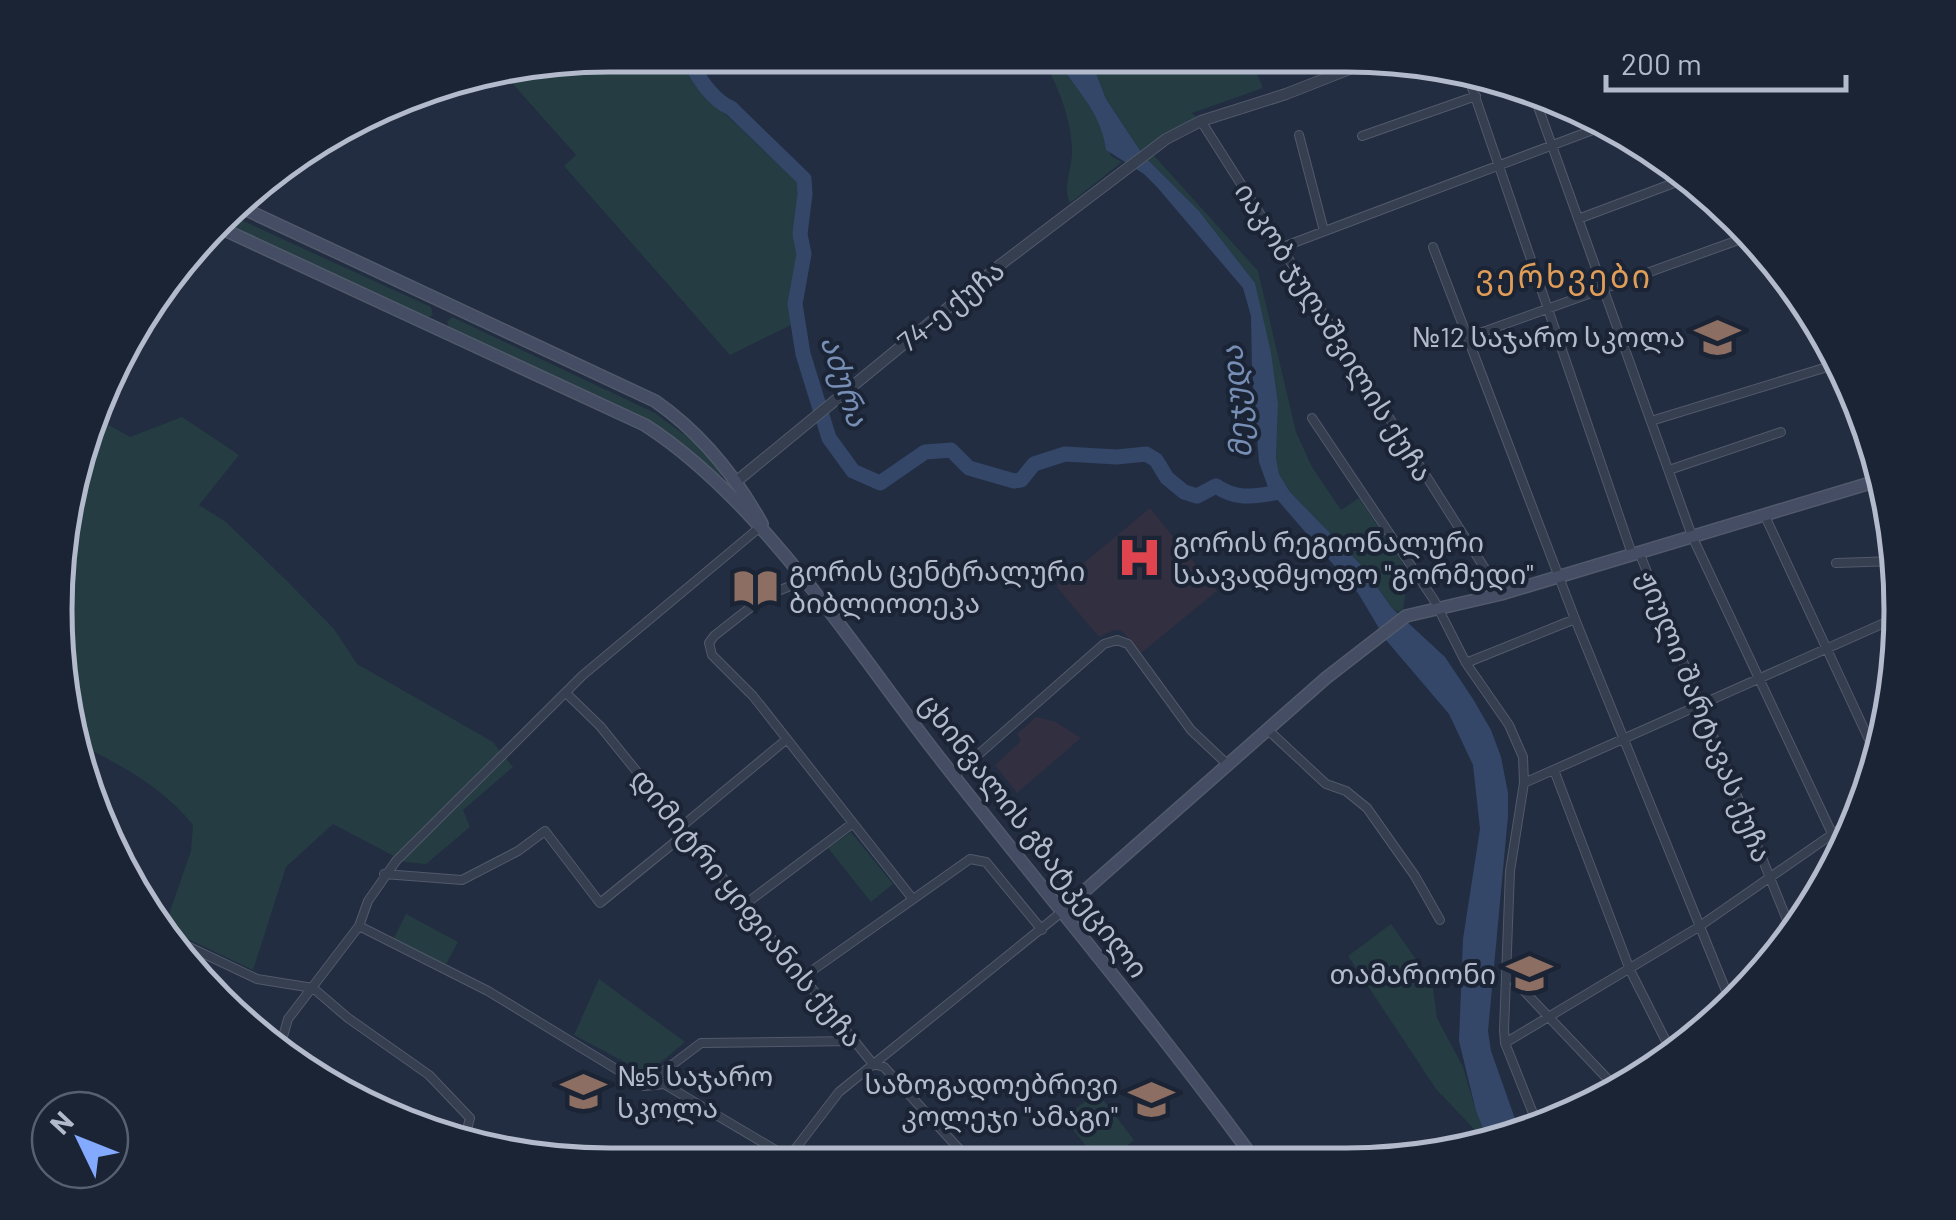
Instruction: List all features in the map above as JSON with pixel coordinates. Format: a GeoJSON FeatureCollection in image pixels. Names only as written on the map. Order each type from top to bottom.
{"type":"FeatureCollection","features":[{"type":"Feature","properties":{"kind":"main road","name":"ცხინვალის გზატკეცილი"},"geometry":{"type":"LineString","coordinates":[[249,212],[654,401],[687,425],[737,480],[772,540],[1246,1148]]}},
{"type":"Feature","properties":{"kind":"main road","name":"ცხინვალის გზატკეცილი"},"geometry":{"type":"LineString","coordinates":[[228,232],[645,425],[675,444],[772,540]]}},
{"type":"Feature","properties":{"kind":"main road"},"geometry":{"type":"LineString","coordinates":[[434,329],[446,305]]}},
{"type":"Feature","properties":{"kind":"main road"},"geometry":{"type":"LineString","coordinates":[[722,488],[737,480]]}},
{"type":"Feature","properties":{"kind":"main road"},"geometry":{"type":"LineString","coordinates":[[1063,910],[1376,637],[1406,616],[1501,594],[1868,484]]}},
{"type":"Feature","properties":{"kind":"street"},"geometry":{"type":"LineString","coordinates":[[1200,121],[1327,72]]}},
{"type":"Feature","properties":{"kind":"street","name":"ჟიული შარტავას ქუჩა"},"geometry":{"type":"LineString","coordinates":[[1473,88],[1636,553],[1786,919]]}},
{"type":"Feature","properties":{"kind":"street"},"geometry":{"type":"LineString","coordinates":[[1362,136],[1476,96]]}},
{"type":"Feature","properties":{"kind":"street"},"geometry":{"type":"LineString","coordinates":[[1538,108],[1692,536],[1832,834]]}},
{"type":"Feature","properties":{"kind":"street","name":"74-ე ქუჩა"},"geometry":{"type":"LineString","coordinates":[[737,480],[1000,265],[1150,151],[1200,121]]}},
{"type":"Feature","properties":{"kind":"street","name":"იაკობ ჯუღაშვილის ქუჩა"},"geometry":{"type":"LineString","coordinates":[[1200,121],[1501,594]]}},
{"type":"Feature","properties":{"kind":"street"},"geometry":{"type":"LineString","coordinates":[[1280,248],[1589,131]]}},
{"type":"Feature","properties":{"kind":"street"},"geometry":{"type":"LineString","coordinates":[[1300,134],[1324,231]]}},
{"type":"Feature","properties":{"kind":"street"},"geometry":{"type":"LineString","coordinates":[[1578,219],[1672,184]]}},
{"type":"Feature","properties":{"kind":"street"},"geometry":{"type":"LineString","coordinates":[[1469,337],[1736,241]]}},
{"type":"Feature","properties":{"kind":"street"},"geometry":{"type":"LineString","coordinates":[[1433,247],[1574,619],[1726,990]]}},
{"type":"Feature","properties":{"kind":"street"},"geometry":{"type":"LineString","coordinates":[[1651,420],[1826,367]]}},
{"type":"Feature","properties":{"kind":"street"},"geometry":{"type":"LineString","coordinates":[[1312,418],[1438,608],[1523,757],[1524,783],[1510,871],[1505,1042],[1533,1114]]}},
{"type":"Feature","properties":{"kind":"street"},"geometry":{"type":"LineString","coordinates":[[1668,470],[1781,432]]}},
{"type":"Feature","properties":{"kind":"street"},"geometry":{"type":"LineString","coordinates":[[1764,514],[1868,738]]}},
{"type":"Feature","properties":{"kind":"street"},"geometry":{"type":"LineString","coordinates":[[283,1036],[288,1019],[358,926],[384,874],[584,675],[759,528]]}},
{"type":"Feature","properties":{"kind":"street"},"geometry":{"type":"LineString","coordinates":[[1836,563],[1881,562]]}},
{"type":"Feature","properties":{"kind":"street"},"geometry":{"type":"LineString","coordinates":[[803,580],[765,596],[709,643],[712,655],[754,696],[912,898]]}},
{"type":"Feature","properties":{"kind":"street"},"geometry":{"type":"LineString","coordinates":[[1466,663],[1574,619]]}},
{"type":"Feature","properties":{"kind":"street"},"geometry":{"type":"LineString","coordinates":[[1524,783],[1883,623]]}},
{"type":"Feature","properties":{"kind":"street"},"geometry":{"type":"LineString","coordinates":[[954,776],[1104,644],[1117,640],[1128,644],[1191,730],[1228,765]]}},
{"type":"Feature","properties":{"kind":"street","name":"დიმიტრი ყიფიანის ქუჩა"},"geometry":{"type":"LineString","coordinates":[[567,694],[600,726],[853,1041],[873,1064],[884,1067],[958,1148]]}},
{"type":"Feature","properties":{"kind":"street"},"geometry":{"type":"LineString","coordinates":[[1268,730],[1326,784],[1346,791],[1367,808],[1415,876],[1440,920]]}},
{"type":"Feature","properties":{"kind":"street"},"geometry":{"type":"LineString","coordinates":[[384,874],[462,880],[518,851],[545,831],[600,903],[787,740]]}},
{"type":"Feature","properties":{"kind":"street"},"geometry":{"type":"LineString","coordinates":[[1554,770],[1630,970],[1666,1041]]}},
{"type":"Feature","properties":{"kind":"street"},"geometry":{"type":"LineString","coordinates":[[744,904],[853,823]]}},
{"type":"Feature","properties":{"kind":"street"},"geometry":{"type":"LineString","coordinates":[[1505,1042],[1700,926],[1836,832]]}},
{"type":"Feature","properties":{"kind":"street"},"geometry":{"type":"LineString","coordinates":[[803,978],[970,859],[983,862],[1042,930]]}},
{"type":"Feature","properties":{"kind":"street"},"geometry":{"type":"LineString","coordinates":[[796,1148],[839,1092],[1063,910]]}},
{"type":"Feature","properties":{"kind":"street"},"geometry":{"type":"LineString","coordinates":[[358,926],[503,1000],[644,1086],[664,1084],[776,1148]]}},
{"type":"Feature","properties":{"kind":"street"},"geometry":{"type":"LineString","coordinates":[[194,949],[258,979],[312,988],[430,1075],[470,1118],[467,1128]]}},
{"type":"Feature","properties":{"kind":"street"},"geometry":{"type":"LineString","coordinates":[[1505,971],[1608,1079]]}},
{"type":"Feature","properties":{"kind":"street"},"geometry":{"type":"LineString","coordinates":[[644,1086],[701,1042],[853,1041]]}},
{"type":"Feature","properties":{"kind":"shaded area","name":"გორის რეგიონალური საავადმყოფო \"გორმედი\""},"geometry":{"type":"Polygon","coordinates":[[[1150,508],[1217,591],[1141,653],[1121,630],[1099,637],[1056,586],[1150,508]]]}},
{"type":"Feature","properties":{"kind":"shaded area"},"geometry":{"type":"Polygon","coordinates":[[[1036,717],[1056,722],[1081,738],[1017,793],[995,765],[1021,741],[1017,734],[1036,717]]]}},
{"type":"Feature","properties":{"kind":"green space"},"geometry":{"type":"Polygon","coordinates":[[[610,72],[687,72],[696,86],[799,184],[795,323],[730,355],[564,166],[576,155],[511,82],[610,72]]]}},
{"type":"Feature","properties":{"kind":"green space"},"geometry":{"type":"Polygon","coordinates":[[[1050,72],[1068,72],[1101,125],[1111,156],[1122,162],[1070,203],[1067,191],[1071,137],[1050,72]]]}},
{"type":"Feature","properties":{"kind":"green space"},"geometry":{"type":"Polygon","coordinates":[[[1095,72],[1256,72],[1263,88],[1192,113],[1201,121],[1150,151],[1258,271],[1296,432],[1312,467],[1341,510],[1359,498],[1409,573],[1403,609],[1399,612],[1363,567],[1290,492],[1279,474],[1278,404],[1255,283],[1199,211],[1143,155],[1106,99],[1095,72]]]}},
{"type":"Feature","properties":{"kind":"green space"},"geometry":{"type":"Polygon","coordinates":[[[241,220],[431,307],[433,315],[427,318],[233,227],[241,220]]]}},
{"type":"Feature","properties":{"kind":"green space"},"geometry":{"type":"Polygon","coordinates":[[[452,317],[655,413],[693,441],[721,476],[652,422],[450,328],[447,322],[452,317]]]}},
{"type":"Feature","properties":{"kind":"green space"},"geometry":{"type":"Polygon","coordinates":[[[182,417],[239,455],[199,505],[226,522],[287,581],[334,629],[357,664],[493,742],[513,767],[463,810],[470,827],[426,864],[405,862],[333,824],[286,867],[253,970],[184,937],[168,916],[191,851],[193,825],[154,788],[92,751],[83,715],[72,610],[77,540],[91,471],[106,423],[130,437],[182,417]]]}},
{"type":"Feature","properties":{"kind":"green space"},"geometry":{"type":"Polygon","coordinates":[[[851,832],[893,884],[871,902],[828,848],[851,832]]]}},
{"type":"Feature","properties":{"kind":"green space"},"geometry":{"type":"Polygon","coordinates":[[[406,914],[458,942],[445,966],[394,938],[406,914]]]}},
{"type":"Feature","properties":{"kind":"green space"},"geometry":{"type":"Polygon","coordinates":[[[1391,924],[1432,982],[1437,1018],[1463,1067],[1483,1129],[1476,1131],[1436,1089],[1348,956],[1391,924]]]}},
{"type":"Feature","properties":{"kind":"green space"},"geometry":{"type":"Polygon","coordinates":[[[599,979],[685,1042],[647,1074],[574,1035],[599,979]]]}},
{"type":"Feature","properties":{"kind":"green space"},"geometry":{"type":"Polygon","coordinates":[[[1097,1092],[1134,1140],[1124,1148],[1087,1148],[1064,1118],[1097,1092]]]}},
{"type":"Feature","properties":{"kind":"water"},"geometry":{"type":"Polygon","coordinates":[[[1095,72],[1106,99],[1143,155],[1199,211],[1255,283],[1278,404],[1279,474],[1290,492],[1363,567],[1392,608],[1445,657],[1491,730],[1501,757],[1508,816],[1488,1031],[1491,1051],[1515,1120],[1483,1129],[1459,1041],[1463,939],[1480,829],[1473,765],[1449,714],[1386,640],[1358,593],[1269,490],[1259,462],[1251,316],[1243,288],[1157,187],[1106,150],[1096,118],[1066,73],[1095,72]]]}},
{"type":"Feature","properties":{"kind":"waterway","name":"აძურა"},"geometry":{"type":"LineString","coordinates":[[696,72],[711,93],[804,179],[800,234],[804,254],[795,304],[803,354],[829,438],[853,471],[880,483],[925,452],[951,450],[969,468],[1014,481],[1021,480],[1034,464],[1065,454],[1146,454],[1156,460],[1167,478],[1184,492],[1197,496],[1216,486],[1239,496],[1280,492]]}},
{"type":"Feature","properties":{"kind":"place","name":"№12 საჯარო სკოლა"},"geometry":{"type":"Point","coordinates":[1718,337]}},
{"type":"Feature","properties":{"kind":"place","name":"გორის რეგიონალური საავადმყოფო \"გორმედი\""},"geometry":{"type":"Point","coordinates":[1140,558]}},
{"type":"Feature","properties":{"kind":"place","name":"გორის ცენტრალური ბიბლიოთეკა"},"geometry":{"type":"Point","coordinates":[756,587]}},
{"type":"Feature","properties":{"kind":"place","name":"თამარიონი"},"geometry":{"type":"Point","coordinates":[1529,974]}},
{"type":"Feature","properties":{"kind":"place","name":"№5 საჯარო სკოლა"},"geometry":{"type":"Point","coordinates":[584,1092]}},
{"type":"Feature","properties":{"kind":"place","name":"საზოგადოებრივი კოლეჯი \"ამაგი\""},"geometry":{"type":"Point","coordinates":[1151,1100]}},
{"type":"Feature","properties":{"kind":"district","name":"ვერხვები"},"geometry":{"type":"Point","coordinates":[1564,277]}},
{"type":"Feature","properties":{"kind":"water label","name":"მეჯუდა"},"geometry":{"type":"Point","coordinates":[1237,402]}}]}
